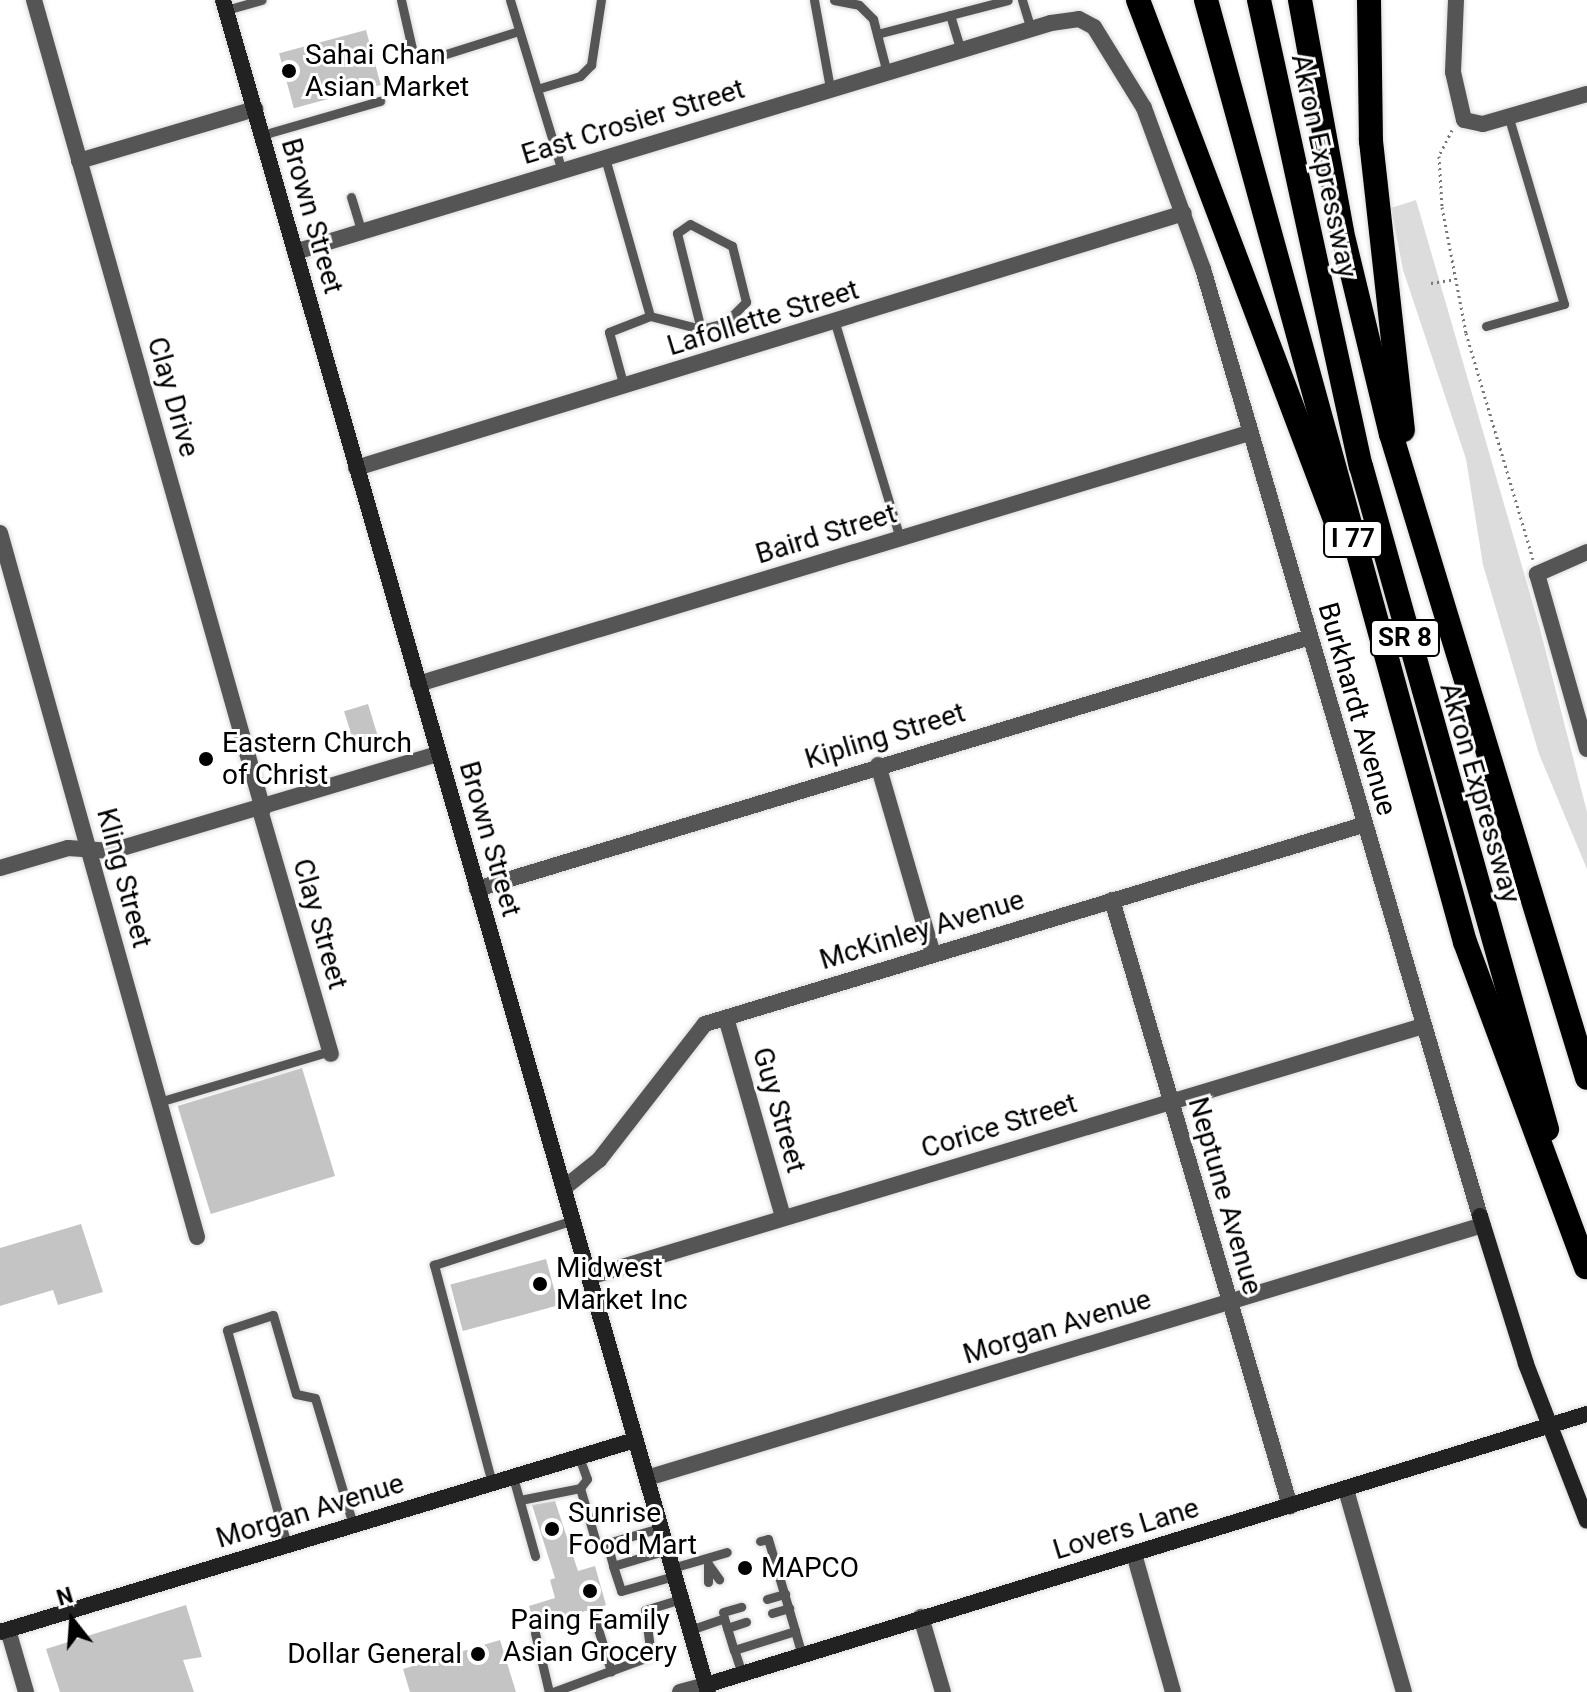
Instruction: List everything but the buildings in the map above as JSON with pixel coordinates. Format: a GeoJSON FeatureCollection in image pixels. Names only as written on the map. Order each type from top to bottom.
{"type":"FeatureCollection","features":[{"type":"Feature","properties":{"kind":"highway"},"geometry":{"type":"LineString","coordinates":[[1138,0],[1322,497],[1365,585]]}},
{"type":"Feature","properties":{"kind":"highway","name":"I 77"},"geometry":{"type":"LineString","coordinates":[[1206,0],[1465,942],[1586,1268]]}},
{"type":"Feature","properties":{"kind":"highway","name":"Akron Expressway"},"geometry":{"type":"LineString","coordinates":[[1259,0],[1325,319],[1400,620],[1586,1268]]}},
{"type":"Feature","properties":{"kind":"highway","name":"Akron Expressway"},"geometry":{"type":"LineString","coordinates":[[1300,0],[1364,334],[1424,551],[1587,1078]]}},
{"type":"Feature","properties":{"kind":"highway","name":"I 77"},"geometry":{"type":"LineString","coordinates":[[1369,0],[1377,219],[1424,551]]}},
{"type":"Feature","properties":{"kind":"highway"},"geometry":{"type":"LineString","coordinates":[[1377,219],[1376,75],[1383,0]]}},
{"type":"Feature","properties":{"kind":"street","name":"Clay Drive"},"geometry":{"type":"LineString","coordinates":[[34,0],[262,809]]}},
{"type":"Feature","properties":{"kind":"street"},"geometry":{"type":"LineString","coordinates":[[1456,0],[1453,72],[1464,120],[1483,124],[1587,94]]}},
{"type":"Feature","properties":{"kind":"street","name":"Brown Street"},"geometry":{"type":"LineString","coordinates":[[224,5],[707,1689]]}},
{"type":"Feature","properties":{"kind":"street","name":"Burkhardt Avenue"},"geometry":{"type":"LineString","coordinates":[[987,43],[1031,29],[1079,19],[1104,38],[1144,108],[1184,213],[1482,1221],[1587,1521]]}},
{"type":"Feature","properties":{"kind":"street","name":"East Crosier Street"},"geometry":{"type":"LineString","coordinates":[[295,252],[987,43]]}},
{"type":"Feature","properties":{"kind":"street"},"geometry":{"type":"LineString","coordinates":[[79,161],[255,109]]}},
{"type":"Feature","properties":{"kind":"street","name":"Lafollette Street"},"geometry":{"type":"LineString","coordinates":[[356,468],[835,323],[1184,213]]}},
{"type":"Feature","properties":{"kind":"street","name":"Baird Street"},"geometry":{"type":"LineString","coordinates":[[418,684],[1249,433]]}},
{"type":"Feature","properties":{"kind":"street","name":"Kling Street"},"geometry":{"type":"LineString","coordinates":[[0,533],[197,1237]]}},
{"type":"Feature","properties":{"kind":"street"},"geometry":{"type":"LineString","coordinates":[[1587,552],[1537,574],[1587,749]]}},
{"type":"Feature","properties":{"kind":"street","name":"Kipling Street"},"geometry":{"type":"LineString","coordinates":[[477,889],[878,765],[1310,637]]}},
{"type":"Feature","properties":{"kind":"street"},"geometry":{"type":"LineString","coordinates":[[0,868],[68,848],[112,851],[262,809],[438,754]]}},
{"type":"Feature","properties":{"kind":"street"},"geometry":{"type":"LineString","coordinates":[[878,765],[933,954]]}},
{"type":"Feature","properties":{"kind":"street","name":"Clay Street"},"geometry":{"type":"LineString","coordinates":[[262,809],[330,1052]]}},
{"type":"Feature","properties":{"kind":"street","name":"McKinley Avenue"},"geometry":{"type":"LineString","coordinates":[[564,1188],[599,1160],[693,1035],[726,1018],[1363,825]]}},
{"type":"Feature","properties":{"kind":"street","name":"Neptune Avenue"},"geometry":{"type":"LineString","coordinates":[[1112,900],[1290,1506]]}},
{"type":"Feature","properties":{"kind":"street","name":"Guy Street"},"geometry":{"type":"LineString","coordinates":[[726,1018],[783,1217]]}},
{"type":"Feature","properties":{"kind":"street","name":"Corice Street"},"geometry":{"type":"LineString","coordinates":[[589,1277],[1423,1026]]}},
{"type":"Feature","properties":{"kind":"street","name":"Morgan Avenue"},"geometry":{"type":"LineString","coordinates":[[647,1478],[1229,1302],[1482,1221]]}},
{"type":"Feature","properties":{"kind":"street","name":"Lovers Lane"},"geometry":{"type":"LineString","coordinates":[[680,1692],[707,1689],[742,1674],[921,1617],[1346,1490],[1586,1414]]}},
{"type":"Feature","properties":{"kind":"street","name":"Morgan Avenue"},"geometry":{"type":"LineString","coordinates":[[4,1631],[635,1440]]}},
{"type":"Feature","properties":{"kind":"street"},"geometry":{"type":"LineString","coordinates":[[1346,1490],[1404,1692]]}},
{"type":"Feature","properties":{"kind":"street"},"geometry":{"type":"LineString","coordinates":[[1134,1554],[1173,1692]]}},
{"type":"Feature","properties":{"kind":"street"},"geometry":{"type":"LineString","coordinates":[[921,1617],[943,1692]]}},
{"type":"Feature","properties":{"kind":"street"},"geometry":{"type":"LineString","coordinates":[[4,1631],[26,1692]]}},
{"type":"Feature","properties":{"kind":"lane"},"geometry":{"type":"LineString","coordinates":[[224,5],[262,0]]}},
{"type":"Feature","properties":{"kind":"lane"},"geometry":{"type":"LineString","coordinates":[[401,0],[413,53],[430,59],[519,31]]}},
{"type":"Feature","properties":{"kind":"lane"},"geometry":{"type":"LineString","coordinates":[[510,0],[562,171]]}},
{"type":"Feature","properties":{"kind":"lane"},"geometry":{"type":"LineString","coordinates":[[537,89],[580,76],[591,65],[601,0]]}},
{"type":"Feature","properties":{"kind":"lane"},"geometry":{"type":"LineString","coordinates":[[814,0],[830,88]]}},
{"type":"Feature","properties":{"kind":"lane"},"geometry":{"type":"LineString","coordinates":[[834,0],[859,5],[877,34],[887,73]]}},
{"type":"Feature","properties":{"kind":"lane"},"geometry":{"type":"LineString","coordinates":[[877,34],[1008,0]]}},
{"type":"Feature","properties":{"kind":"lane"},"geometry":{"type":"LineString","coordinates":[[1022,0],[1031,29]]}},
{"type":"Feature","properties":{"kind":"lane"},"geometry":{"type":"LineString","coordinates":[[950,15],[961,51]]}},
{"type":"Feature","properties":{"kind":"lane"},"geometry":{"type":"LineString","coordinates":[[262,135],[380,101]]}},
{"type":"Feature","properties":{"kind":"lane"},"geometry":{"type":"LineString","coordinates":[[1486,326],[1564,304],[1509,118]]}},
{"type":"Feature","properties":{"kind":"lane"},"geometry":{"type":"LineString","coordinates":[[605,158],[650,316]]}},
{"type":"Feature","properties":{"kind":"lane"},"geometry":{"type":"LineString","coordinates":[[351,197],[362,232]]}},
{"type":"Feature","properties":{"kind":"lane"},"geometry":{"type":"LineString","coordinates":[[624,387],[609,332],[650,316],[701,329],[725,323],[746,302],[732,246],[690,224],[677,233],[701,329]]}},
{"type":"Feature","properties":{"kind":"lane"},"geometry":{"type":"LineString","coordinates":[[835,323],[900,538]]}},
{"type":"Feature","properties":{"kind":"lane"},"geometry":{"type":"LineString","coordinates":[[159,1102],[330,1052]]}},
{"type":"Feature","properties":{"kind":"lane"},"geometry":{"type":"LineString","coordinates":[[492,1483],[434,1265],[573,1220]]}},
{"type":"Feature","properties":{"kind":"lane"},"geometry":{"type":"LineString","coordinates":[[287,1545],[227,1330],[273,1315],[296,1394],[315,1398],[353,1525]]}},
{"type":"Feature","properties":{"kind":"lane"},"geometry":{"type":"LineString","coordinates":[[520,1500],[580,1488],[587,1479],[579,1457]]}},
{"type":"Feature","properties":{"kind":"lane"},"geometry":{"type":"LineString","coordinates":[[513,1477],[535,1556]]}},
{"type":"Feature","properties":{"kind":"lane"},"geometry":{"type":"LineString","coordinates":[[580,1488],[597,1546],[660,1528]]}},
{"type":"Feature","properties":{"kind":"lane"},"geometry":{"type":"LineString","coordinates":[[760,1541],[768,1539],[802,1655]]}},
{"type":"Feature","properties":{"kind":"lane"},"geometry":{"type":"LineString","coordinates":[[607,1543],[621,1591],[727,1552]]}},
{"type":"Feature","properties":{"kind":"lane"},"geometry":{"type":"LineString","coordinates":[[613,1566],[667,1550]]}},
{"type":"Feature","properties":{"kind":"lane"},"geometry":{"type":"LineString","coordinates":[[707,1561],[719,1579]]}},
{"type":"Feature","properties":{"kind":"lane"},"geometry":{"type":"LineString","coordinates":[[707,1561],[708,1582]]}},
{"type":"Feature","properties":{"kind":"lane"},"geometry":{"type":"LineString","coordinates":[[767,1599],[785,1594]]}},
{"type":"Feature","properties":{"kind":"lane"},"geometry":{"type":"LineString","coordinates":[[535,1633],[552,1692],[651,1656],[645,1610],[681,1599]]}},
{"type":"Feature","properties":{"kind":"lane"},"geometry":{"type":"LineString","coordinates":[[690,1630],[723,1612],[741,1607]]}},
{"type":"Feature","properties":{"kind":"lane"},"geometry":{"type":"LineString","coordinates":[[772,1613],[789,1608]]}},
{"type":"Feature","properties":{"kind":"lane"},"geometry":{"type":"LineString","coordinates":[[723,1612],[746,1622]]}},
{"type":"Feature","properties":{"kind":"lane"},"geometry":{"type":"LineString","coordinates":[[723,1612],[742,1674]]}},
{"type":"Feature","properties":{"kind":"lane"},"geometry":{"type":"LineString","coordinates":[[594,1616],[611,1671]]}},
{"type":"Feature","properties":{"kind":"lane"},"geometry":{"type":"LineString","coordinates":[[734,1650],[795,1631]]}},
{"type":"Feature","properties":{"kind":"path"},"geometry":{"type":"LineString","coordinates":[[1464,120],[1453,128],[1439,156],[1456,279],[1537,574]]}},
{"type":"Feature","properties":{"kind":"path"},"geometry":{"type":"LineString","coordinates":[[1431,283],[1456,279]]}},
{"type":"Feature","properties":{"kind":"shaded area"},"geometry":{"type":"Polygon","coordinates":[[[1416,200],[1539,625],[1587,812],[1587,869],[1539,754],[1483,565],[1466,459],[1403,270],[1391,208],[1416,200]]]}},
{"type":"Feature","properties":{"kind":"place","name":"Sahai Chan Asian Market"},"geometry":{"type":"Point","coordinates":[289,71]}},
{"type":"Feature","properties":{"kind":"place","name":"Eastern Church of Christ"},"geometry":{"type":"Point","coordinates":[206,759]}},
{"type":"Feature","properties":{"kind":"place","name":"Midwest Market Inc"},"geometry":{"type":"Point","coordinates":[540,1284]}},
{"type":"Feature","properties":{"kind":"place","name":"Sunrise Food Mart"},"geometry":{"type":"Point","coordinates":[552,1529]}},
{"type":"Feature","properties":{"kind":"place","name":"MAPCO"},"geometry":{"type":"Point","coordinates":[745,1568]}},
{"type":"Feature","properties":{"kind":"place","name":"Paing Family Asian Grocery"},"geometry":{"type":"Point","coordinates":[590,1591]}},
{"type":"Feature","properties":{"kind":"place","name":"Dollar General"},"geometry":{"type":"Point","coordinates":[478,1654]}}]}
